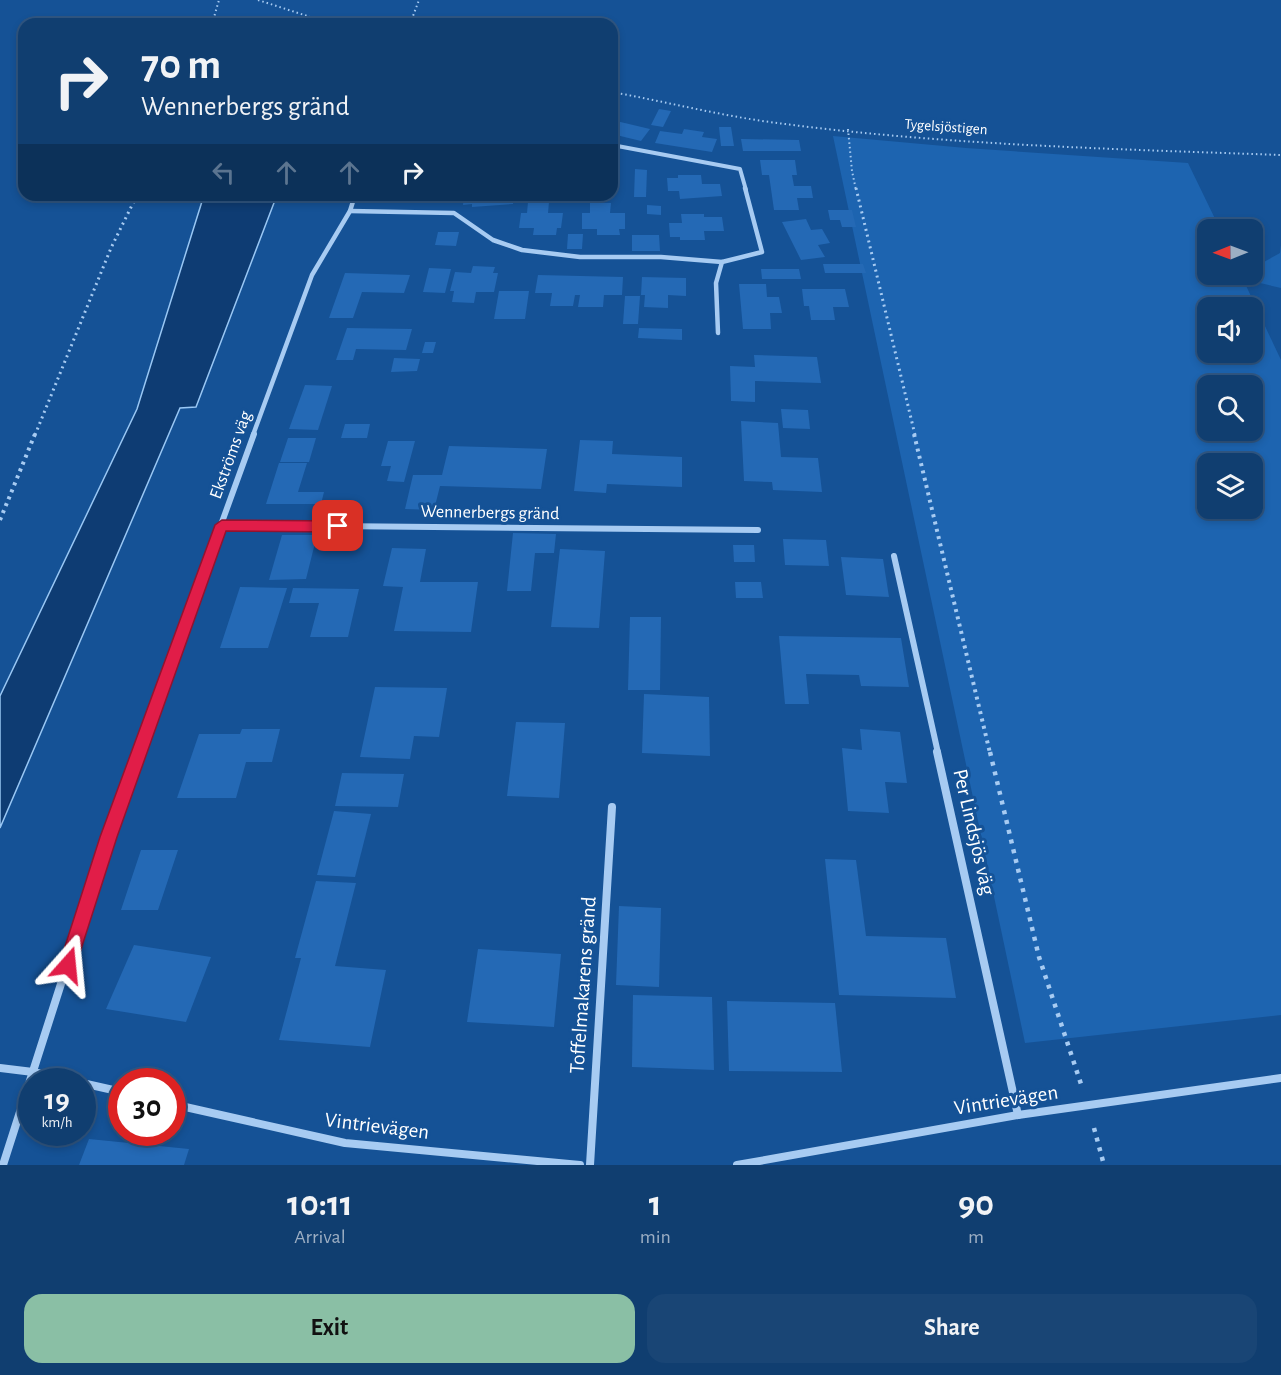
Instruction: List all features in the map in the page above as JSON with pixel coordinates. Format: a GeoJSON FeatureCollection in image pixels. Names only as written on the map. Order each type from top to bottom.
{"type":"FeatureCollection","features":[{"type":"Feature","properties":{"kind":"street"},"geometry":{"type":"LineString","coordinates":[[350,211],[454,213],[493,240],[522,250],[580,256],[661,257],[722,262],[762,252],[740,169],[618,146]]}},
{"type":"Feature","properties":{"kind":"street","name":"Ekströms väg"},"geometry":{"type":"LineString","coordinates":[[34,1068],[108,837],[312,276],[350,211],[353,201]]}},
{"type":"Feature","properties":{"kind":"street"},"geometry":{"type":"LineString","coordinates":[[718,333],[716,283],[722,262]]}},
{"type":"Feature","properties":{"kind":"street","name":"Wennerbergs gränd"},"geometry":{"type":"LineString","coordinates":[[222,525],[758,530]]}},
{"type":"Feature","properties":{"kind":"street","name":"Per Lindsjös väg"},"geometry":{"type":"LineString","coordinates":[[894,556],[1018,1115]]}},
{"type":"Feature","properties":{"kind":"street","name":"Toffelmakarens gränd"},"geometry":{"type":"LineString","coordinates":[[590,1165],[612,807]]}},
{"type":"Feature","properties":{"kind":"street"},"geometry":{"type":"LineString","coordinates":[[0,1068],[18,1070]]}},
{"type":"Feature","properties":{"kind":"street","name":"Vintrievägen"},"geometry":{"type":"LineString","coordinates":[[737,1165],[1018,1115],[1281,1078]]}},
{"type":"Feature","properties":{"kind":"street","name":"Vintrievägen"},"geometry":{"type":"LineString","coordinates":[[186,1107],[345,1143],[580,1165]]}},
{"type":"Feature","properties":{"kind":"street","name":"Ekströms väg"},"geometry":{"type":"LineString","coordinates":[[3,1165],[18,1118]]}},
{"type":"Feature","properties":{"kind":"path"},"geometry":{"type":"LineString","coordinates":[[214,18],[219,0]]}},
{"type":"Feature","properties":{"kind":"path"},"geometry":{"type":"LineString","coordinates":[[258,0],[314,18]]}},
{"type":"Feature","properties":{"kind":"path"},"geometry":{"type":"LineString","coordinates":[[412,18],[418,0]]}},
{"type":"Feature","properties":{"kind":"path","name":"Tygelsjöstigen"},"geometry":{"type":"LineString","coordinates":[[618,93],[776,122],[940,138],[1098,148],[1281,155]]}},
{"type":"Feature","properties":{"kind":"path"},"geometry":{"type":"LineString","coordinates":[[848,129],[852,171],[1038,957],[1088,1105],[1104,1165]]}},
{"type":"Feature","properties":{"kind":"path"},"geometry":{"type":"LineString","coordinates":[[0,519],[111,248],[134,201]]}},
{"type":"Feature","properties":{"kind":"shaded area"},"geometry":{"type":"Polygon","coordinates":[[[833,136],[966,148],[1188,163],[1215,219],[1197,219],[1197,285],[1246,285],[1251,297],[1197,297],[1197,363],[1263,363],[1263,322],[1281,360],[1281,1015],[1025,1043],[833,136]]]}},
{"type":"Feature","properties":{"kind":"shaded area"},"geometry":{"type":"Polygon","coordinates":[[[202,201],[275,201],[196,407],[180,408],[0,828],[0,696],[137,409],[202,201]]]}},
{"type":"Feature","properties":{"kind":"shaded area"},"geometry":{"type":"Polygon","coordinates":[[[1281,245],[1281,288],[1263,284],[1263,262],[1280,253],[1281,245]]]}},
{"type":"Feature","properties":{"kind":"building"},"geometry":{"type":"Polygon","coordinates":[[[659,109],[671,111],[663,127],[651,125],[659,109]]]}},
{"type":"Feature","properties":{"kind":"building"},"geometry":{"type":"Polygon","coordinates":[[[618,121],[650,129],[641,141],[618,135],[618,121]]]}},
{"type":"Feature","properties":{"kind":"building"},"geometry":{"type":"Polygon","coordinates":[[[719,127],[731,127],[734,146],[721,146],[719,127]]]}},
{"type":"Feature","properties":{"kind":"building"},"geometry":{"type":"Polygon","coordinates":[[[684,129],[704,132],[702,137],[717,139],[712,152],[655,143],[660,131],[682,134],[684,129]]]}},
{"type":"Feature","properties":{"kind":"building"},"geometry":{"type":"Polygon","coordinates":[[[741,139],[799,140],[801,151],[743,151],[741,139]]]}},
{"type":"Feature","properties":{"kind":"building"},"geometry":{"type":"Polygon","coordinates":[[[760,160],[795,160],[797,175],[792,175],[794,186],[811,186],[813,198],[797,198],[799,210],[774,210],[769,175],[762,175],[760,160]]]}},
{"type":"Feature","properties":{"kind":"building"},"geometry":{"type":"Polygon","coordinates":[[[635,169],[647,170],[646,197],[634,197],[635,169]]]}},
{"type":"Feature","properties":{"kind":"building"},"geometry":{"type":"Polygon","coordinates":[[[678,175],[701,175],[702,184],[720,184],[722,196],[680,199],[679,191],[668,191],[667,178],[678,178],[678,175]]]}},
{"type":"Feature","properties":{"kind":"building"},"geometry":{"type":"Polygon","coordinates":[[[463,201],[513,201],[513,204],[472,207],[472,204],[463,205],[463,201]]]}},
{"type":"Feature","properties":{"kind":"building"},"geometry":{"type":"Polygon","coordinates":[[[528,202],[549,202],[548,213],[563,213],[561,228],[557,228],[556,235],[533,235],[534,228],[519,228],[521,213],[527,213],[528,202]]]}},
{"type":"Feature","properties":{"kind":"building"},"geometry":{"type":"Polygon","coordinates":[[[590,203],[611,203],[610,213],[625,213],[625,229],[619,229],[620,235],[597,235],[597,229],[582,229],[582,213],[590,213],[590,203]]]}},
{"type":"Feature","properties":{"kind":"building"},"geometry":{"type":"Polygon","coordinates":[[[647,205],[661,206],[661,215],[647,214],[647,205]]]}},
{"type":"Feature","properties":{"kind":"building"},"geometry":{"type":"Polygon","coordinates":[[[828,210],[852,210],[856,227],[842,227],[840,220],[830,220],[828,210]]]}},
{"type":"Feature","properties":{"kind":"building"},"geometry":{"type":"Polygon","coordinates":[[[681,214],[722,217],[724,231],[704,231],[705,240],[680,240],[680,237],[670,237],[669,223],[682,223],[681,214]]]}},
{"type":"Feature","properties":{"kind":"building"},"geometry":{"type":"Polygon","coordinates":[[[806,219],[811,230],[822,229],[830,243],[818,245],[825,257],[801,260],[782,222],[806,219]]]}},
{"type":"Feature","properties":{"kind":"building"},"geometry":{"type":"Polygon","coordinates":[[[438,232],[459,232],[456,246],[435,245],[438,232]]]}},
{"type":"Feature","properties":{"kind":"building"},"geometry":{"type":"Polygon","coordinates":[[[568,234],[583,234],[582,249],[567,249],[568,234]]]}},
{"type":"Feature","properties":{"kind":"building"},"geometry":{"type":"Polygon","coordinates":[[[632,235],[659,235],[660,251],[632,251],[632,235]]]}},
{"type":"Feature","properties":{"kind":"building"},"geometry":{"type":"Polygon","coordinates":[[[823,264],[863,264],[866,273],[825,273],[823,264]]]}},
{"type":"Feature","properties":{"kind":"building"},"geometry":{"type":"Polygon","coordinates":[[[473,266],[495,267],[493,273],[498,273],[494,292],[476,292],[474,303],[452,302],[454,291],[450,291],[455,272],[471,273],[473,266]]]}},
{"type":"Feature","properties":{"kind":"building"},"geometry":{"type":"Polygon","coordinates":[[[429,268],[451,269],[445,293],[423,292],[429,268]]]}},
{"type":"Feature","properties":{"kind":"building"},"geometry":{"type":"Polygon","coordinates":[[[761,269],[799,269],[801,279],[762,279],[761,269]]]}},
{"type":"Feature","properties":{"kind":"building"},"geometry":{"type":"Polygon","coordinates":[[[345,273],[410,275],[404,293],[362,292],[353,318],[329,318],[345,273]]]}},
{"type":"Feature","properties":{"kind":"building"},"geometry":{"type":"Polygon","coordinates":[[[538,275],[623,277],[622,295],[604,295],[603,307],[578,307],[580,295],[575,295],[573,306],[550,306],[552,293],[535,293],[538,275]]]}},
{"type":"Feature","properties":{"kind":"building"},"geometry":{"type":"Polygon","coordinates":[[[642,277],[686,278],[686,296],[668,295],[668,308],[644,307],[645,295],[641,295],[642,277]]]}},
{"type":"Feature","properties":{"kind":"building"},"geometry":{"type":"Polygon","coordinates":[[[739,284],[766,284],[767,297],[779,297],[782,313],[770,313],[771,329],[743,329],[739,284]]]}},
{"type":"Feature","properties":{"kind":"building"},"geometry":{"type":"Polygon","coordinates":[[[802,289],[845,289],[849,307],[833,307],[835,320],[811,320],[809,306],[804,306],[802,289]]]}},
{"type":"Feature","properties":{"kind":"building"},"geometry":{"type":"Polygon","coordinates":[[[499,291],[529,291],[525,319],[494,319],[499,291]]]}},
{"type":"Feature","properties":{"kind":"building"},"geometry":{"type":"Polygon","coordinates":[[[625,296],[640,296],[638,324],[623,324],[625,296]]]}},
{"type":"Feature","properties":{"kind":"building"},"geometry":{"type":"Polygon","coordinates":[[[347,328],[412,329],[406,350],[356,349],[353,360],[336,360],[347,328]]]}},
{"type":"Feature","properties":{"kind":"building"},"geometry":{"type":"Polygon","coordinates":[[[639,328],[682,329],[682,340],[638,338],[639,328]]]}},
{"type":"Feature","properties":{"kind":"building"},"geometry":{"type":"Polygon","coordinates":[[[425,342],[436,342],[433,353],[422,353],[425,342]]]}},
{"type":"Feature","properties":{"kind":"building"},"geometry":{"type":"Polygon","coordinates":[[[754,355],[817,357],[821,383],[755,381],[755,402],[731,401],[730,366],[755,367],[754,355]]]}},
{"type":"Feature","properties":{"kind":"building"},"geometry":{"type":"Polygon","coordinates":[[[394,358],[420,359],[417,371],[391,372],[394,358]]]}},
{"type":"Feature","properties":{"kind":"building"},"geometry":{"type":"Polygon","coordinates":[[[305,385],[332,386],[318,430],[289,429],[305,385]]]}},
{"type":"Feature","properties":{"kind":"building"},"geometry":{"type":"Polygon","coordinates":[[[781,409],[808,410],[810,429],[783,428],[781,409]]]}},
{"type":"Feature","properties":{"kind":"building"},"geometry":{"type":"Polygon","coordinates":[[[741,421],[778,423],[781,457],[818,458],[822,492],[773,490],[772,482],[744,481],[741,421]]]}},
{"type":"Feature","properties":{"kind":"building"},"geometry":{"type":"Polygon","coordinates":[[[345,424],[370,424],[367,438],[341,438],[345,424]]]}},
{"type":"Feature","properties":{"kind":"building"},"geometry":{"type":"Polygon","coordinates":[[[288,438],[316,438],[309,462],[280,462],[288,438]]]}},
{"type":"Feature","properties":{"kind":"building"},"geometry":{"type":"Polygon","coordinates":[[[580,440],[613,441],[612,454],[682,457],[682,487],[607,484],[606,493],[574,491],[580,440]]]}},
{"type":"Feature","properties":{"kind":"building"},"geometry":{"type":"Polygon","coordinates":[[[388,441],[415,441],[404,482],[387,481],[391,466],[381,466],[388,441]]]}},
{"type":"Feature","properties":{"kind":"building"},"geometry":{"type":"Polygon","coordinates":[[[449,446],[547,449],[541,489],[440,486],[434,510],[405,509],[413,475],[442,475],[449,446]]]}},
{"type":"Feature","properties":{"kind":"building"},"geometry":{"type":"Polygon","coordinates":[[[279,463],[307,463],[298,492],[324,492],[321,504],[266,504],[279,463]]]}},
{"type":"Feature","properties":{"kind":"building"},"geometry":{"type":"Polygon","coordinates":[[[513,533],[556,534],[554,553],[535,553],[531,591],[507,591],[513,533]]]}},
{"type":"Feature","properties":{"kind":"building"},"geometry":{"type":"Polygon","coordinates":[[[282,535],[317,535],[306,579],[269,580],[282,535]]]}},
{"type":"Feature","properties":{"kind":"building"},"geometry":{"type":"Polygon","coordinates":[[[783,539],[826,540],[829,566],[785,565],[783,539]]]}},
{"type":"Feature","properties":{"kind":"building"},"geometry":{"type":"Polygon","coordinates":[[[733,545],[754,545],[755,562],[734,562],[733,545]]]}},
{"type":"Feature","properties":{"kind":"building"},"geometry":{"type":"Polygon","coordinates":[[[392,548],[426,549],[420,582],[478,582],[471,632],[394,631],[403,587],[383,586],[392,548]]]}},
{"type":"Feature","properties":{"kind":"building"},"geometry":{"type":"Polygon","coordinates":[[[560,549],[605,551],[599,628],[551,627],[560,549]]]}},
{"type":"Feature","properties":{"kind":"building"},"geometry":{"type":"Polygon","coordinates":[[[841,557],[883,559],[889,597],[846,595],[841,557]]]}},
{"type":"Feature","properties":{"kind":"building"},"geometry":{"type":"Polygon","coordinates":[[[735,582],[761,582],[763,598],[736,598],[735,582]]]}},
{"type":"Feature","properties":{"kind":"building"},"geometry":{"type":"Polygon","coordinates":[[[240,587],[287,588],[268,648],[220,648],[240,587]]]}},
{"type":"Feature","properties":{"kind":"building"},"geometry":{"type":"Polygon","coordinates":[[[293,588],[359,589],[348,637],[310,637],[319,603],[289,603],[293,588]]]}},
{"type":"Feature","properties":{"kind":"building"},"geometry":{"type":"Polygon","coordinates":[[[630,617],[661,617],[660,690],[628,690],[630,617]]]}},
{"type":"Feature","properties":{"kind":"building"},"geometry":{"type":"Polygon","coordinates":[[[779,636],[901,638],[909,687],[861,686],[859,675],[806,674],[809,704],[785,704],[779,636]]]}},
{"type":"Feature","properties":{"kind":"building"},"geometry":{"type":"Polygon","coordinates":[[[375,687],[447,688],[439,737],[414,736],[410,759],[360,757],[375,687]]]}},
{"type":"Feature","properties":{"kind":"building"},"geometry":{"type":"Polygon","coordinates":[[[644,694],[709,697],[710,756],[642,753],[644,694]]]}},
{"type":"Feature","properties":{"kind":"building"},"geometry":{"type":"Polygon","coordinates":[[[516,722],[565,723],[559,798],[507,796],[516,722]]]}},
{"type":"Feature","properties":{"kind":"building"},"geometry":{"type":"Polygon","coordinates":[[[242,729],[280,729],[272,762],[246,762],[236,798],[177,798],[199,734],[240,734],[242,729]]]}},
{"type":"Feature","properties":{"kind":"building"},"geometry":{"type":"Polygon","coordinates":[[[860,729],[900,732],[907,783],[885,782],[889,813],[848,811],[842,748],[862,750],[860,729]]]}},
{"type":"Feature","properties":{"kind":"building"},"geometry":{"type":"Polygon","coordinates":[[[342,773],[404,774],[398,807],[335,806],[342,773]]]}},
{"type":"Feature","properties":{"kind":"building"},"geometry":{"type":"Polygon","coordinates":[[[334,811],[371,814],[355,877],[317,875],[334,811]]]}},
{"type":"Feature","properties":{"kind":"building"},"geometry":{"type":"Polygon","coordinates":[[[141,850],[178,850],[158,910],[121,910],[141,850]]]}},
{"type":"Feature","properties":{"kind":"building"},"geometry":{"type":"Polygon","coordinates":[[[825,859],[856,860],[866,936],[946,938],[956,998],[839,995],[825,859]]]}},
{"type":"Feature","properties":{"kind":"building"},"geometry":{"type":"Polygon","coordinates":[[[316,881],[356,883],[335,966],[386,970],[370,1047],[279,1040],[301,958],[295,958],[316,881]]]}},
{"type":"Feature","properties":{"kind":"building"},"geometry":{"type":"Polygon","coordinates":[[[619,906],[661,908],[659,987],[616,985],[619,906]]]}},
{"type":"Feature","properties":{"kind":"building"},"geometry":{"type":"Polygon","coordinates":[[[134,945],[211,957],[186,1022],[106,1009],[134,945]]]}},
{"type":"Feature","properties":{"kind":"building"},"geometry":{"type":"Polygon","coordinates":[[[478,949],[561,954],[554,1027],[467,1022],[478,949]]]}},
{"type":"Feature","properties":{"kind":"building"},"geometry":{"type":"Polygon","coordinates":[[[633,995],[712,997],[714,1070],[632,1067],[633,995]]]}},
{"type":"Feature","properties":{"kind":"building"},"geometry":{"type":"Polygon","coordinates":[[[727,1001],[835,1003],[842,1072],[729,1071],[727,1001]]]}},
{"type":"Feature","properties":{"kind":"building"},"geometry":{"type":"Polygon","coordinates":[[[96,1140],[108,1141],[108,1146],[159,1146],[189,1149],[184,1165],[79,1165],[86,1146],[96,1146],[96,1140]]]}},
{"type":"Feature","properties":{"kind":"route"},"geometry":{"type":"LineString","coordinates":[[68,965],[108,837],[222,525],[338,526]]}}]}
